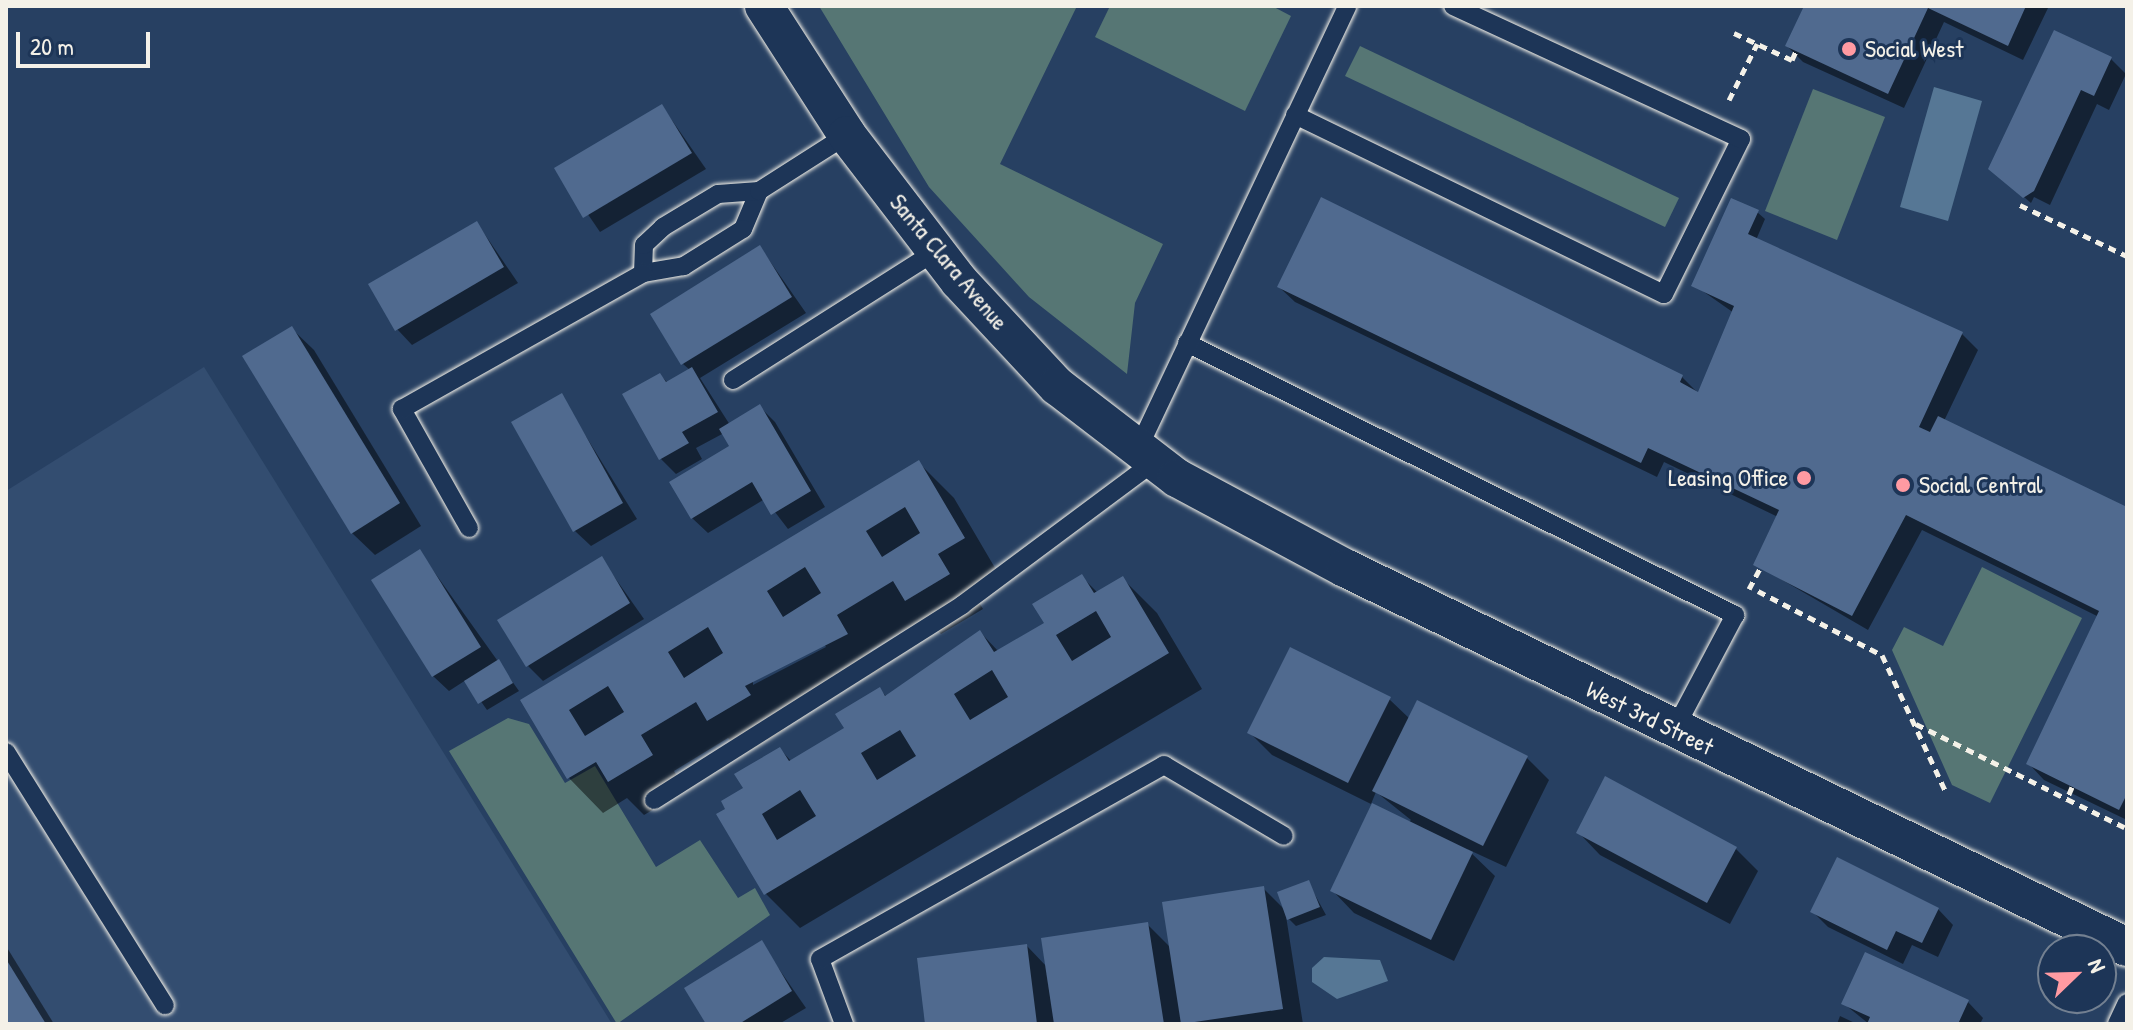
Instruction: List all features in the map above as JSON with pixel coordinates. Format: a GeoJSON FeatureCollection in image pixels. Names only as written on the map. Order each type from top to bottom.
{"type":"FeatureCollection","features":[{"type":"Feature","properties":{"kind":"street","name":"Santa Clara Avenue"},"geometry":{"type":"LineString","coordinates":[[764,6],[847,135],[936,251],[1057,386],[1157,463]]}},
{"type":"Feature","properties":{"kind":"street","name":"West 3rd Street"},"geometry":{"type":"LineString","coordinates":[[1157,463],[1674,730],[2127,947]]}},
{"type":"Feature","properties":{"kind":"lane"},"geometry":{"type":"LineString","coordinates":[[654,800],[962,605],[1157,463],[1187,343],[1347,6]]}},
{"type":"Feature","properties":{"kind":"lane"},"geometry":{"type":"LineString","coordinates":[[1295,115],[1664,294],[1741,139],[1453,6]]}},
{"type":"Feature","properties":{"kind":"lane"},"geometry":{"type":"LineString","coordinates":[[643,273],[644,245],[663,227],[718,194],[759,191],[847,135]]}},
{"type":"Feature","properties":{"kind":"lane"},"geometry":{"type":"LineString","coordinates":[[469,528],[402,409],[643,273],[684,266],[743,229],[759,191]]}},
{"type":"Feature","properties":{"kind":"lane"},"geometry":{"type":"LineString","coordinates":[[733,380],[936,251]]}},
{"type":"Feature","properties":{"kind":"lane"},"geometry":{"type":"LineString","coordinates":[[1187,343],[1735,615],[1674,730]]}},
{"type":"Feature","properties":{"kind":"lane"},"geometry":{"type":"LineString","coordinates":[[6,752],[165,1005]]}},
{"type":"Feature","properties":{"kind":"lane"},"geometry":{"type":"LineString","coordinates":[[844,1024],[820,959],[1164,765],[1284,836]]}},
{"type":"Feature","properties":{"kind":"lane"},"geometry":{"type":"LineString","coordinates":[[2117,1024],[2127,1003]]}},
{"type":"Feature","properties":{"kind":"path"},"geometry":{"type":"LineString","coordinates":[[1734,33],[1799,63]]}},
{"type":"Feature","properties":{"kind":"path"},"geometry":{"type":"LineString","coordinates":[[1741,75],[1757,44]]}},
{"type":"Feature","properties":{"kind":"path"},"geometry":{"type":"LineString","coordinates":[[1792,60],[1796,51]]}},
{"type":"Feature","properties":{"kind":"path"},"geometry":{"type":"LineString","coordinates":[[2020,205],[2127,256]]}},
{"type":"Feature","properties":{"kind":"path"},"geometry":{"type":"LineString","coordinates":[[1753,582],[1760,568]]}},
{"type":"Feature","properties":{"kind":"path"},"geometry":{"type":"LineString","coordinates":[[1770,597],[1882,655],[1946,792]]}},
{"type":"Feature","properties":{"kind":"path"},"geometry":{"type":"LineString","coordinates":[[1915,723],[2124,827]]}},
{"type":"Feature","properties":{"kind":"path"},"geometry":{"type":"LineString","coordinates":[[2067,799],[2072,787]]}},
{"type":"Feature","properties":{"kind":"shaded area"},"geometry":{"type":"Polygon","coordinates":[[[1934,87],[1982,101],[1948,221],[1900,207],[1934,87]]]}},
{"type":"Feature","properties":{"kind":"shaded area"},"geometry":{"type":"Polygon","coordinates":[[[204,367],[612,1024],[6,1024],[6,491],[204,367]]]}},
{"type":"Feature","properties":{"kind":"shaded area"},"geometry":{"type":"Polygon","coordinates":[[[1324,957],[1380,960],[1388,981],[1337,999],[1312,982],[1312,968],[1324,957]]]}},
{"type":"Feature","properties":{"kind":"green space"},"geometry":{"type":"Polygon","coordinates":[[[819,6],[1077,6],[1000,164],[1163,244],[1135,303],[1127,374],[1029,297],[929,187],[819,6]]]}},
{"type":"Feature","properties":{"kind":"green space"},"geometry":{"type":"Polygon","coordinates":[[[1110,6],[1272,6],[1291,16],[1245,111],[1095,37],[1110,6]]]}},
{"type":"Feature","properties":{"kind":"green space"},"geometry":{"type":"Polygon","coordinates":[[[1360,46],[1679,198],[1665,227],[1345,76],[1360,46]]]}},
{"type":"Feature","properties":{"kind":"green space"},"geometry":{"type":"Polygon","coordinates":[[[1813,89],[1885,117],[1837,240],[1765,211],[1813,89]]]}},
{"type":"Feature","properties":{"kind":"green space"},"geometry":{"type":"Polygon","coordinates":[[[1982,567],[2082,618],[1990,803],[1952,785],[1892,650],[1904,627],[1943,646],[1982,567]]]}},
{"type":"Feature","properties":{"kind":"green space"},"geometry":{"type":"Polygon","coordinates":[[[508,718],[529,724],[565,783],[595,766],[656,867],[700,840],[738,898],[755,888],[770,915],[617,1024],[449,751],[508,718]]]}},
{"type":"Feature","properties":{"kind":"building","name":"Social West"},"geometry":{"type":"Polygon","coordinates":[[[1804,6],[2026,6],[2008,46],[1928,8],[1888,94],[1785,46],[1804,6]]]}},
{"type":"Feature","properties":{"kind":"building"},"geometry":{"type":"Polygon","coordinates":[[[2054,30],[2112,57],[2094,96],[2081,90],[2034,191],[2023,198],[1988,169],[2054,30]]]}},
{"type":"Feature","properties":{"kind":"building"},"geometry":{"type":"Polygon","coordinates":[[[662,104],[692,153],[583,218],[554,168],[662,104]]]}},
{"type":"Feature","properties":{"kind":"building","name":"Social Central"},"geometry":{"type":"Polygon","coordinates":[[[1321,197],[1683,375],[1680,382],[1698,392],[1734,306],[1691,286],[1731,198],[1759,210],[1748,234],[1963,332],[1919,427],[1930,432],[1938,416],[2127,507],[2127,794],[2119,810],[2026,764],[2099,611],[1906,515],[1852,616],[1753,565],[1779,510],[1648,448],[1641,463],[1277,287],[1321,197]]]}},
{"type":"Feature","properties":{"kind":"building"},"geometry":{"type":"Polygon","coordinates":[[[477,221],[504,267],[395,331],[368,284],[477,221]]]}},
{"type":"Feature","properties":{"kind":"building"},"geometry":{"type":"Polygon","coordinates":[[[760,245],[792,297],[681,365],[650,314],[760,245]]]}},
{"type":"Feature","properties":{"kind":"building"},"geometry":{"type":"Polygon","coordinates":[[[292,326],[400,503],[351,534],[242,356],[292,326]]]}},
{"type":"Feature","properties":{"kind":"building"},"geometry":{"type":"Polygon","coordinates":[[[692,367],[718,412],[682,432],[689,443],[659,460],[622,394],[660,373],[666,382],[692,367]]]}},
{"type":"Feature","properties":{"kind":"building"},"geometry":{"type":"Polygon","coordinates":[[[562,393],[623,503],[573,532],[511,422],[562,393]]]}},
{"type":"Feature","properties":{"kind":"building"},"geometry":{"type":"Polygon","coordinates":[[[760,404],[811,491],[771,515],[752,482],[691,519],[669,482],[729,446],[719,429],[760,404]]]}},
{"type":"Feature","properties":{"kind":"building"},"geometry":{"type":"Polygon","coordinates":[[[919,460],[965,538],[938,554],[950,574],[905,601],[893,581],[837,615],[848,634],[745,686],[751,695],[707,721],[696,702],[641,735],[653,755],[608,782],[596,762],[567,779],[520,700],[919,460]],[[905,507],[866,531],[882,557],[920,533],[905,507]],[[805,567],[767,591],[783,617],[821,593],[805,567]],[[708,627],[668,652],[684,678],[723,653],[708,627]],[[608,686],[569,710],[585,736],[624,712],[608,686]]]}},
{"type":"Feature","properties":{"kind":"building"},"geometry":{"type":"Polygon","coordinates":[[[420,549],[481,647],[432,677],[371,580],[420,549]]]}},
{"type":"Feature","properties":{"kind":"building"},"geometry":{"type":"Polygon","coordinates":[[[602,556],[630,603],[526,667],[497,620],[602,556]]]}},
{"type":"Feature","properties":{"kind":"building"},"geometry":{"type":"Polygon","coordinates":[[[1082,574],[1094,593],[1123,576],[1169,653],[764,895],[716,814],[725,809],[721,801],[743,788],[734,774],[780,747],[789,761],[844,728],[835,714],[880,687],[885,696],[980,630],[994,652],[1044,623],[1032,604],[1082,574]],[[1096,611],[1056,635],[1072,661],[1111,637],[1096,611]],[[992,670],[954,694],[970,720],[1008,697],[992,670]],[[900,730],[861,753],[877,780],[916,756],[900,730]],[[800,790],[762,814],[777,840],[816,816],[800,790]]]}},
{"type":"Feature","properties":{"kind":"building"},"geometry":{"type":"Polygon","coordinates":[[[1290,647],[1391,697],[1348,783],[1247,733],[1290,647]]]}},
{"type":"Feature","properties":{"kind":"building"},"geometry":{"type":"Polygon","coordinates":[[[499,659],[513,683],[478,704],[464,681],[499,659]]]}},
{"type":"Feature","properties":{"kind":"building"},"geometry":{"type":"Polygon","coordinates":[[[1417,700],[1528,756],[1483,846],[1372,791],[1417,700]]]}},
{"type":"Feature","properties":{"kind":"building"},"geometry":{"type":"Polygon","coordinates":[[[1605,776],[1737,847],[1707,903],[1576,833],[1605,776]]]}},
{"type":"Feature","properties":{"kind":"building"},"geometry":{"type":"Polygon","coordinates":[[[1372,803],[1473,852],[1431,940],[1330,891],[1372,803]]]}},
{"type":"Feature","properties":{"kind":"building"},"geometry":{"type":"Polygon","coordinates":[[[1837,857],[1939,908],[1922,943],[1896,931],[1887,950],[1810,912],[1837,857]]]}},
{"type":"Feature","properties":{"kind":"building"},"geometry":{"type":"Polygon","coordinates":[[[1309,880],[1320,907],[1287,920],[1277,892],[1309,880]]]}},
{"type":"Feature","properties":{"kind":"building"},"geometry":{"type":"Polygon","coordinates":[[[1264,886],[1283,1009],[1181,1024],[1162,902],[1264,886]]]}},
{"type":"Feature","properties":{"kind":"building"},"geometry":{"type":"Polygon","coordinates":[[[1148,922],[1164,1024],[1054,1024],[1041,938],[1148,922]]]}},
{"type":"Feature","properties":{"kind":"building"},"geometry":{"type":"Polygon","coordinates":[[[762,940],[792,991],[739,1024],[706,1024],[684,988],[762,940]]]}},
{"type":"Feature","properties":{"kind":"building"},"geometry":{"type":"Polygon","coordinates":[[[1027,944],[1037,1024],[925,1024],[917,958],[1027,944]]]}},
{"type":"Feature","properties":{"kind":"building"},"geometry":{"type":"Polygon","coordinates":[[[1865,952],[1969,1000],[1958,1024],[1867,1024],[1870,1017],[1841,1004],[1865,952]]]}},
{"type":"Feature","properties":{"kind":"building"},"geometry":{"type":"Polygon","coordinates":[[[6,959],[46,1024],[6,1024],[6,959]]]}},
{"type":"Feature","properties":{"kind":"place","name":"Social West"},"geometry":{"type":"Point","coordinates":[1849,49]}},
{"type":"Feature","properties":{"kind":"place","name":"Leasing Office"},"geometry":{"type":"Point","coordinates":[1804,478]}},
{"type":"Feature","properties":{"kind":"place","name":"Social Central"},"geometry":{"type":"Point","coordinates":[1903,485]}}]}
